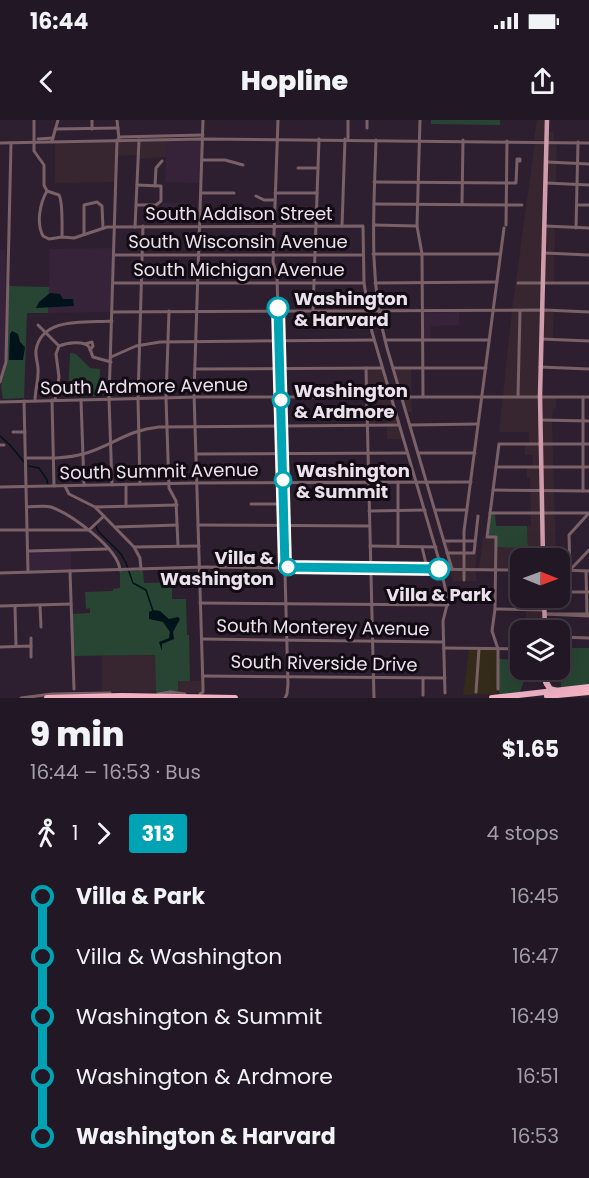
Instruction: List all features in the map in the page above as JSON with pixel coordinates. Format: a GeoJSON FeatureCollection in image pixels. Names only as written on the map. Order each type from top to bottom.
{"type":"FeatureCollection","features":[{"type":"Feature","properties":{"kind":"highway"},"geometry":{"type":"LineString","coordinates":[[527,696],[588,689]]}},
{"type":"Feature","properties":{"kind":"highway"},"geometry":{"type":"LineString","coordinates":[[492,698],[588,689]]}},
{"type":"Feature","properties":{"kind":"highway"},"geometry":{"type":"LineString","coordinates":[[47,698],[122,696],[235,698]]}},
{"type":"Feature","properties":{"kind":"main road"},"geometry":{"type":"LineString","coordinates":[[543,548],[540,367],[546,120]]}},
{"type":"Feature","properties":{"kind":"main road"},"geometry":{"type":"LineString","coordinates":[[545,608],[545,620]]}},
{"type":"Feature","properties":{"kind":"street"},"geometry":{"type":"LineString","coordinates":[[34,120],[33,142],[35,154],[44,165],[44,185],[47,191],[59,195],[62,200],[60,216],[62,237]]}},
{"type":"Feature","properties":{"kind":"street"},"geometry":{"type":"LineString","coordinates":[[52,140],[58,120]]}},
{"type":"Feature","properties":{"kind":"street"},"geometry":{"type":"LineString","coordinates":[[92,120],[92,129]]}},
{"type":"Feature","properties":{"kind":"street"},"geometry":{"type":"LineString","coordinates":[[112,485],[110,399],[117,120]]}},
{"type":"Feature","properties":{"kind":"street"},"geometry":{"type":"LineString","coordinates":[[200,694],[203,692],[203,676],[195,369],[203,120]]}},
{"type":"Feature","properties":{"kind":"street"},"geometry":{"type":"LineString","coordinates":[[278,120],[274,254],[278,282],[287,697]]}},
{"type":"Feature","properties":{"kind":"street"},"geometry":{"type":"LineString","coordinates":[[342,226],[348,120]]}},
{"type":"Feature","properties":{"kind":"street"},"geometry":{"type":"LineString","coordinates":[[367,120],[367,128]]}},
{"type":"Feature","properties":{"kind":"street"},"geometry":{"type":"LineString","coordinates":[[420,120],[417,226],[422,254],[423,396]]}},
{"type":"Feature","properties":{"kind":"street"},"geometry":{"type":"LineString","coordinates":[[55,129],[118,128]]}},
{"type":"Feature","properties":{"kind":"street"},"geometry":{"type":"LineString","coordinates":[[118,139],[203,137]]}},
{"type":"Feature","properties":{"kind":"street"},"geometry":{"type":"LineString","coordinates":[[38,139],[203,137],[589,143]]}},
{"type":"Feature","properties":{"kind":"street"},"geometry":{"type":"LineString","coordinates":[[313,311],[319,139]]}},
{"type":"Feature","properties":{"kind":"street"},"geometry":{"type":"LineString","coordinates":[[0,143],[52,140]]}},
{"type":"Feature","properties":{"kind":"street"},"geometry":{"type":"LineString","coordinates":[[135,226],[139,140]]}},
{"type":"Feature","properties":{"kind":"street"},"geometry":{"type":"LineString","coordinates":[[376,140],[373,254],[379,311],[385,340],[452,569]]}},
{"type":"Feature","properties":{"kind":"street"},"geometry":{"type":"LineString","coordinates":[[462,204],[463,140]]}},
{"type":"Feature","properties":{"kind":"street"},"geometry":{"type":"LineString","coordinates":[[464,580],[467,510],[505,226],[507,141]]}},
{"type":"Feature","properties":{"kind":"street"},"geometry":{"type":"LineString","coordinates":[[576,228],[578,142]]}},
{"type":"Feature","properties":{"kind":"street"},"geometry":{"type":"LineString","coordinates":[[0,382],[6,356],[11,143]]}},
{"type":"Feature","properties":{"kind":"street"},"geometry":{"type":"LineString","coordinates":[[202,160],[225,160],[243,165]]}},
{"type":"Feature","properties":{"kind":"street"},"geometry":{"type":"LineString","coordinates":[[155,186],[156,168],[162,161]]}},
{"type":"Feature","properties":{"kind":"street"},"geometry":{"type":"LineString","coordinates":[[374,182],[516,183],[517,161]]}},
{"type":"Feature","properties":{"kind":"street"},"geometry":{"type":"LineString","coordinates":[[545,162],[589,164]]}},
{"type":"Feature","properties":{"kind":"street"},"geometry":{"type":"LineString","coordinates":[[298,168],[318,168]]}},
{"type":"Feature","properties":{"kind":"street"},"geometry":{"type":"LineString","coordinates":[[544,183],[589,184]]}},
{"type":"Feature","properties":{"kind":"street"},"geometry":{"type":"LineString","coordinates":[[136,205],[159,204],[161,199],[161,186],[137,185]]}},
{"type":"Feature","properties":{"kind":"street","name":"South Addison Street"},"geometry":{"type":"LineString","coordinates":[[47,191],[40,212],[40,231],[46,238],[74,238],[103,228],[135,226],[363,226],[362,255]]}},
{"type":"Feature","properties":{"kind":"street"},"geometry":{"type":"LineString","coordinates":[[201,193],[234,193]]}},
{"type":"Feature","properties":{"kind":"street"},"geometry":{"type":"LineString","coordinates":[[275,193],[317,193]]}},
{"type":"Feature","properties":{"kind":"street"},"geometry":{"type":"LineString","coordinates":[[256,196],[264,200],[275,200]]}},
{"type":"Feature","properties":{"kind":"street"},"geometry":{"type":"LineString","coordinates":[[84,234],[83,209],[84,205],[90,203],[99,203],[102,206],[103,228]]}},
{"type":"Feature","properties":{"kind":"street"},"geometry":{"type":"LineString","coordinates":[[374,204],[522,205]]}},
{"type":"Feature","properties":{"kind":"street"},"geometry":{"type":"LineString","coordinates":[[576,205],[589,205]]}},
{"type":"Feature","properties":{"kind":"street"},"geometry":{"type":"LineString","coordinates":[[374,225],[417,226]]}},
{"type":"Feature","properties":{"kind":"street"},"geometry":{"type":"LineString","coordinates":[[140,484],[138,399],[143,226]]}},
{"type":"Feature","properties":{"kind":"street"},"geometry":{"type":"LineString","coordinates":[[543,226],[589,228]]}},
{"type":"Feature","properties":{"kind":"street"},"geometry":{"type":"LineString","coordinates":[[543,253],[589,255]]}},
{"type":"Feature","properties":{"kind":"street","name":"South Wisconsin Avenue"},"geometry":{"type":"LineString","coordinates":[[373,254],[500,254]]}},
{"type":"Feature","properties":{"kind":"street","name":"South Wisconsin Avenue"},"geometry":{"type":"LineString","coordinates":[[114,255],[362,255]]}},
{"type":"Feature","properties":{"kind":"street"},"geometry":{"type":"LineString","coordinates":[[362,255],[364,283],[374,340],[442,569],[448,605],[443,621],[445,693]]}},
{"type":"Feature","properties":{"kind":"street"},"geometry":{"type":"LineString","coordinates":[[375,283],[496,282]]}},
{"type":"Feature","properties":{"kind":"street","name":"South Michigan Avenue"},"geometry":{"type":"LineString","coordinates":[[113,283],[364,283]]}},
{"type":"Feature","properties":{"kind":"street"},"geometry":{"type":"LineString","coordinates":[[518,283],[589,284]]}},
{"type":"Feature","properties":{"kind":"street"},"geometry":{"type":"LineString","coordinates":[[112,312],[197,310],[589,312]]}},
{"type":"Feature","properties":{"kind":"street"},"geometry":{"type":"LineString","coordinates":[[518,396],[520,310]]}},
{"type":"Feature","properties":{"kind":"street"},"geometry":{"type":"LineString","coordinates":[[169,311],[166,398],[169,490],[177,505],[178,546]]}},
{"type":"Feature","properties":{"kind":"street"},"geometry":{"type":"LineString","coordinates":[[35,401],[38,372],[36,350],[45,332],[63,324],[112,321]]}},
{"type":"Feature","properties":{"kind":"street"},"geometry":{"type":"LineString","coordinates":[[38,325],[59,346]]}},
{"type":"Feature","properties":{"kind":"street"},"geometry":{"type":"LineString","coordinates":[[541,339],[589,341]]}},
{"type":"Feature","properties":{"kind":"street"},"geometry":{"type":"LineString","coordinates":[[111,357],[139,346],[168,342],[374,340]]}},
{"type":"Feature","properties":{"kind":"street"},"geometry":{"type":"LineString","coordinates":[[385,340],[489,340]]}},
{"type":"Feature","properties":{"kind":"street"},"geometry":{"type":"LineString","coordinates":[[54,486],[54,400],[59,377],[56,353],[59,346],[67,343],[86,344],[93,357],[111,362]]}},
{"type":"Feature","properties":{"kind":"street"},"geometry":{"type":"LineString","coordinates":[[540,367],[589,369]]}},
{"type":"Feature","properties":{"kind":"street"},"geometry":{"type":"LineString","coordinates":[[366,368],[374,698]]}},
{"type":"Feature","properties":{"kind":"street"},"geometry":{"type":"LineString","coordinates":[[195,369],[382,368]]}},
{"type":"Feature","properties":{"kind":"street"},"geometry":{"type":"LineString","coordinates":[[393,368],[486,368]]}},
{"type":"Feature","properties":{"kind":"street","name":"South Ardmore Avenue"},"geometry":{"type":"LineString","coordinates":[[0,402],[390,396],[589,397]]}},
{"type":"Feature","properties":{"kind":"street"},"geometry":{"type":"LineString","coordinates":[[583,397],[583,491]]}},
{"type":"Feature","properties":{"kind":"street"},"geometry":{"type":"LineString","coordinates":[[81,400],[84,485]]}},
{"type":"Feature","properties":{"kind":"street"},"geometry":{"type":"LineString","coordinates":[[24,401],[28,572]]}},
{"type":"Feature","properties":{"kind":"street"},"geometry":{"type":"LineString","coordinates":[[540,420],[589,421]]}},
{"type":"Feature","properties":{"kind":"street"},"geometry":{"type":"LineString","coordinates":[[26,458],[54,458],[82,454],[138,430],[167,427],[399,424]]}},
{"type":"Feature","properties":{"kind":"street"},"geometry":{"type":"LineString","coordinates":[[410,425],[478,424]]}},
{"type":"Feature","properties":{"kind":"street"},"geometry":{"type":"LineString","coordinates":[[13,432],[25,432]]}},
{"type":"Feature","properties":{"kind":"street"},"geometry":{"type":"LineString","coordinates":[[498,689],[498,649],[492,631],[495,609],[496,537],[487,537],[499,444],[589,444]]}},
{"type":"Feature","properties":{"kind":"street"},"geometry":{"type":"LineString","coordinates":[[196,454],[407,453]]}},
{"type":"Feature","properties":{"kind":"street"},"geometry":{"type":"LineString","coordinates":[[418,453],[475,453]]}},
{"type":"Feature","properties":{"kind":"street"},"geometry":{"type":"LineString","coordinates":[[496,467],[589,467]]}},
{"type":"Feature","properties":{"kind":"street"},"geometry":{"type":"LineString","coordinates":[[398,482],[398,546]]}},
{"type":"Feature","properties":{"kind":"street","name":"South Summit Avenue"},"geometry":{"type":"LineString","coordinates":[[0,487],[169,483],[471,482]]}},
{"type":"Feature","properties":{"kind":"street"},"geometry":{"type":"LineString","coordinates":[[126,484],[126,506]]}},
{"type":"Feature","properties":{"kind":"street"},"geometry":{"type":"LineString","coordinates":[[65,486],[69,494],[95,507],[134,547],[140,558],[141,569]]}},
{"type":"Feature","properties":{"kind":"street"},"geometry":{"type":"LineString","coordinates":[[493,490],[589,491]]}},
{"type":"Feature","properties":{"kind":"street"},"geometry":{"type":"LineString","coordinates":[[251,504],[283,504]]}},
{"type":"Feature","properties":{"kind":"street"},"geometry":{"type":"LineString","coordinates":[[95,507],[177,505]]}},
{"type":"Feature","properties":{"kind":"street"},"geometry":{"type":"LineString","coordinates":[[27,507],[48,507],[82,523],[116,558],[120,570]]}},
{"type":"Feature","properties":{"kind":"street"},"geometry":{"type":"LineString","coordinates":[[369,511],[425,510]]}},
{"type":"Feature","properties":{"kind":"street"},"geometry":{"type":"LineString","coordinates":[[436,510],[467,510]]}},
{"type":"Feature","properties":{"kind":"street"},"geometry":{"type":"LineString","coordinates":[[490,513],[589,513]]}},
{"type":"Feature","properties":{"kind":"street"},"geometry":{"type":"LineString","coordinates":[[569,548],[569,535],[589,513]]}},
{"type":"Feature","properties":{"kind":"street"},"geometry":{"type":"LineString","coordinates":[[0,530],[89,530],[104,516]]}},
{"type":"Feature","properties":{"kind":"street"},"geometry":{"type":"LineString","coordinates":[[447,553],[474,553],[478,516]]}},
{"type":"Feature","properties":{"kind":"street"},"geometry":{"type":"LineString","coordinates":[[115,528],[177,525]]}},
{"type":"Feature","properties":{"kind":"street"},"geometry":{"type":"LineString","coordinates":[[198,525],[369,526]]}},
{"type":"Feature","properties":{"kind":"street"},"geometry":{"type":"LineString","coordinates":[[444,541],[474,541]]}},
{"type":"Feature","properties":{"kind":"street"},"geometry":{"type":"LineString","coordinates":[[134,547],[199,546]]}},
{"type":"Feature","properties":{"kind":"street"},"geometry":{"type":"LineString","coordinates":[[370,546],[435,547]]}},
{"type":"Feature","properties":{"kind":"street"},"geometry":{"type":"LineString","coordinates":[[422,547],[427,569]]}},
{"type":"Feature","properties":{"kind":"street"},"geometry":{"type":"LineString","coordinates":[[28,551],[107,549]]}},
{"type":"Feature","properties":{"kind":"street"},"geometry":{"type":"LineString","coordinates":[[570,570],[589,550]]}},
{"type":"Feature","properties":{"kind":"street"},"geometry":{"type":"LineString","coordinates":[[0,573],[200,567],[510,570]]}},
{"type":"Feature","properties":{"kind":"street"},"geometry":{"type":"LineString","coordinates":[[495,609],[588,614],[588,571],[570,570]]}},
{"type":"Feature","properties":{"kind":"street"},"geometry":{"type":"LineString","coordinates":[[70,571],[74,689]]}},
{"type":"Feature","properties":{"kind":"street"},"geometry":{"type":"LineString","coordinates":[[570,592],[588,592]]}},
{"type":"Feature","properties":{"kind":"street"},"geometry":{"type":"LineString","coordinates":[[200,603],[448,605]]}},
{"type":"Feature","properties":{"kind":"street"},"geometry":{"type":"LineString","coordinates":[[0,606],[72,604]]}},
{"type":"Feature","properties":{"kind":"street"},"geometry":{"type":"LineString","coordinates":[[40,605],[41,627]]}},
{"type":"Feature","properties":{"kind":"street"},"geometry":{"type":"LineString","coordinates":[[15,606],[16,646]]}},
{"type":"Feature","properties":{"kind":"street"},"geometry":{"type":"LineString","coordinates":[[570,637],[589,638]]}},
{"type":"Feature","properties":{"kind":"street"},"geometry":{"type":"LineString","coordinates":[[31,638],[32,657]]}},
{"type":"Feature","properties":{"kind":"street","name":"South Monterey Avenue"},"geometry":{"type":"LineString","coordinates":[[202,639],[444,642]]}},
{"type":"Feature","properties":{"kind":"street"},"geometry":{"type":"LineString","coordinates":[[0,647],[31,646]]}},
{"type":"Feature","properties":{"kind":"street","name":"South Monterey Avenue"},"geometry":{"type":"LineString","coordinates":[[444,648],[510,650]]}},
{"type":"Feature","properties":{"kind":"street"},"geometry":{"type":"LineString","coordinates":[[476,692],[479,649]]}},
{"type":"Feature","properties":{"kind":"street","name":"South Riverside Drive"},"geometry":{"type":"LineString","coordinates":[[203,676],[445,678]]}},
{"type":"Feature","properties":{"kind":"street"},"geometry":{"type":"LineString","coordinates":[[423,678],[423,695]]}},
{"type":"Feature","properties":{"kind":"street"},"geometry":{"type":"LineString","coordinates":[[21,698],[52,694],[172,696],[190,694]]}},
{"type":"Feature","properties":{"kind":"shaded area"},"geometry":{"type":"Polygon","coordinates":[[[537,120],[546,120],[546,131],[554,132],[553,141],[557,142],[556,183],[545,182],[543,227],[555,227],[554,281],[543,282],[540,443],[529,443],[529,432],[499,432],[512,310],[535,142],[546,140],[534,140],[537,120]]]}},
{"type":"Feature","properties":{"kind":"shaded area"},"geometry":{"type":"Polygon","coordinates":[[[167,140],[166,157],[138,159],[138,155],[117,156],[118,141],[167,140]]]}},
{"type":"Feature","properties":{"kind":"shaded area"},"geometry":{"type":"Polygon","coordinates":[[[167,140],[202,140],[201,183],[165,182],[167,140]]]}},
{"type":"Feature","properties":{"kind":"shaded area"},"geometry":{"type":"Polygon","coordinates":[[[117,141],[115,182],[55,183],[55,143],[117,141]]]}},
{"type":"Feature","properties":{"kind":"shaded area"},"geometry":{"type":"Polygon","coordinates":[[[162,203],[190,203],[189,223],[161,224],[162,203]]]}},
{"type":"Feature","properties":{"kind":"shaded area"},"geometry":{"type":"Polygon","coordinates":[[[113,248],[111,312],[48,313],[50,249],[113,248]]]}},
{"type":"Feature","properties":{"kind":"shaded area"},"geometry":{"type":"Polygon","coordinates":[[[0,250],[5,250],[6,319],[5,362],[0,379],[0,250]]]}},
{"type":"Feature","properties":{"kind":"shaded area"},"geometry":{"type":"Polygon","coordinates":[[[50,293],[60,294],[63,299],[73,299],[74,306],[36,308],[39,302],[50,293]]]}},
{"type":"Feature","properties":{"kind":"shaded area"},"geometry":{"type":"Polygon","coordinates":[[[542,311],[554,311],[553,339],[541,339],[542,311]]]}},
{"type":"Feature","properties":{"kind":"shaded area"},"geometry":{"type":"Polygon","coordinates":[[[459,312],[459,325],[431,326],[431,339],[423,340],[424,313],[459,312]]]}},
{"type":"Feature","properties":{"kind":"shaded area"},"geometry":{"type":"Polygon","coordinates":[[[12,331],[18,334],[20,342],[25,347],[23,360],[9,360],[12,331]]]}},
{"type":"Feature","properties":{"kind":"shaded area"},"geometry":{"type":"Polygon","coordinates":[[[365,368],[381,368],[402,439],[387,439],[387,425],[383,411],[375,411],[375,425],[366,425],[365,368]]]}},
{"type":"Feature","properties":{"kind":"shaded area"},"geometry":{"type":"Polygon","coordinates":[[[394,369],[411,369],[412,412],[406,412],[394,369]]]}},
{"type":"Feature","properties":{"kind":"shaded area"},"geometry":{"type":"Polygon","coordinates":[[[540,396],[556,397],[556,408],[553,409],[552,420],[556,548],[544,548],[540,396]]]}},
{"type":"Feature","properties":{"kind":"shaded area"},"geometry":{"type":"Polygon","coordinates":[[[525,444],[540,444],[543,548],[510,548],[510,569],[496,569],[496,547],[528,547],[527,526],[531,526],[530,478],[527,478],[527,467],[533,467],[533,455],[525,455],[525,444]]]}},
{"type":"Feature","properties":{"kind":"shaded area"},"geometry":{"type":"Polygon","coordinates":[[[483,537],[495,538],[495,569],[479,569],[483,537]]]}},
{"type":"Feature","properties":{"kind":"shaded area"},"geometry":{"type":"Polygon","coordinates":[[[444,541],[450,541],[450,553],[477,554],[475,569],[477,581],[453,581],[444,541]]]}},
{"type":"Feature","properties":{"kind":"shaded area"},"geometry":{"type":"Polygon","coordinates":[[[71,550],[71,571],[29,571],[29,552],[71,550]]]}},
{"type":"Feature","properties":{"kind":"shaded area"},"geometry":{"type":"Polygon","coordinates":[[[520,608],[544,608],[544,609],[520,608]]]}},
{"type":"Feature","properties":{"kind":"shaded area"},"geometry":{"type":"Polygon","coordinates":[[[526,610],[544,610],[544,620],[526,620],[526,610]]]}},
{"type":"Feature","properties":{"kind":"shaded area"},"geometry":{"type":"Polygon","coordinates":[[[160,611],[169,619],[178,617],[180,619],[173,632],[174,639],[162,644],[162,651],[159,642],[169,638],[170,632],[163,622],[149,619],[149,612],[160,611]]]}},
{"type":"Feature","properties":{"kind":"shaded area"},"geometry":{"type":"Polygon","coordinates":[[[469,649],[498,649],[497,694],[463,695],[469,649]]]}},
{"type":"Feature","properties":{"kind":"shaded area"},"geometry":{"type":"Polygon","coordinates":[[[155,655],[156,693],[102,692],[102,656],[155,655]]]}},
{"type":"Feature","properties":{"kind":"shaded area"},"geometry":{"type":"Polygon","coordinates":[[[178,681],[202,681],[202,691],[200,693],[180,693],[178,681]]]}},
{"type":"Feature","properties":{"kind":"green space"},"geometry":{"type":"Polygon","coordinates":[[[431,120],[500,120],[500,125],[431,124],[431,120]]]}},
{"type":"Feature","properties":{"kind":"green space"},"geometry":{"type":"Polygon","coordinates":[[[8,286],[49,287],[48,313],[27,313],[24,398],[3,399],[1,386],[7,363],[8,286]]]}},
{"type":"Feature","properties":{"kind":"green space"},"geometry":{"type":"Polygon","coordinates":[[[70,353],[76,354],[90,368],[100,369],[99,396],[68,397],[70,353]]]}},
{"type":"Feature","properties":{"kind":"green space"},"geometry":{"type":"Polygon","coordinates":[[[491,513],[495,513],[496,526],[527,526],[528,548],[496,547],[496,536],[488,536],[491,513]]]}},
{"type":"Feature","properties":{"kind":"green space"},"geometry":{"type":"Polygon","coordinates":[[[120,571],[143,571],[144,583],[172,582],[172,599],[186,599],[190,681],[178,681],[178,691],[156,693],[155,655],[73,656],[72,614],[90,613],[90,608],[86,609],[85,592],[113,591],[113,589],[120,588],[120,571]]]}},
{"type":"Feature","properties":{"kind":"green space"},"geometry":{"type":"Polygon","coordinates":[[[570,648],[589,648],[589,685],[561,689],[561,680],[570,680],[570,648]]]}},
{"type":"Feature","properties":{"kind":"green space"},"geometry":{"type":"Polygon","coordinates":[[[499,659],[510,660],[510,680],[524,680],[520,692],[499,694],[499,659]]]}},
{"type":"Feature","properties":{"kind":"waterway"},"geometry":{"type":"LineString","coordinates":[[0,436],[24,462]]}},
{"type":"Feature","properties":{"kind":"waterway"},"geometry":{"type":"LineString","coordinates":[[29,466],[39,468],[48,485]]}},
{"type":"Feature","properties":{"kind":"waterway"},"geometry":{"type":"LineString","coordinates":[[96,526],[98,531],[121,554],[133,583],[146,590],[153,611]]}},
{"type":"Feature","properties":{"kind":"bus line","name":"313"},"geometry":{"type":"LineString","coordinates":[[278,308],[285,567],[439,569]]}},
{"type":"Feature","properties":{"kind":"place","name":"Washington & Harvard"},"geometry":{"type":"Point","coordinates":[278,308]}},
{"type":"Feature","properties":{"kind":"place","name":"Washington & Ardmore"},"geometry":{"type":"Point","coordinates":[281,400]}},
{"type":"Feature","properties":{"kind":"place","name":"Washington & Summit"},"geometry":{"type":"Point","coordinates":[283,480]}},
{"type":"Feature","properties":{"kind":"place","name":"Villa & Washington"},"geometry":{"type":"Point","coordinates":[288,567]}},
{"type":"Feature","properties":{"kind":"place","name":"Villa & Park"},"geometry":{"type":"Point","coordinates":[439,569]}}]}
